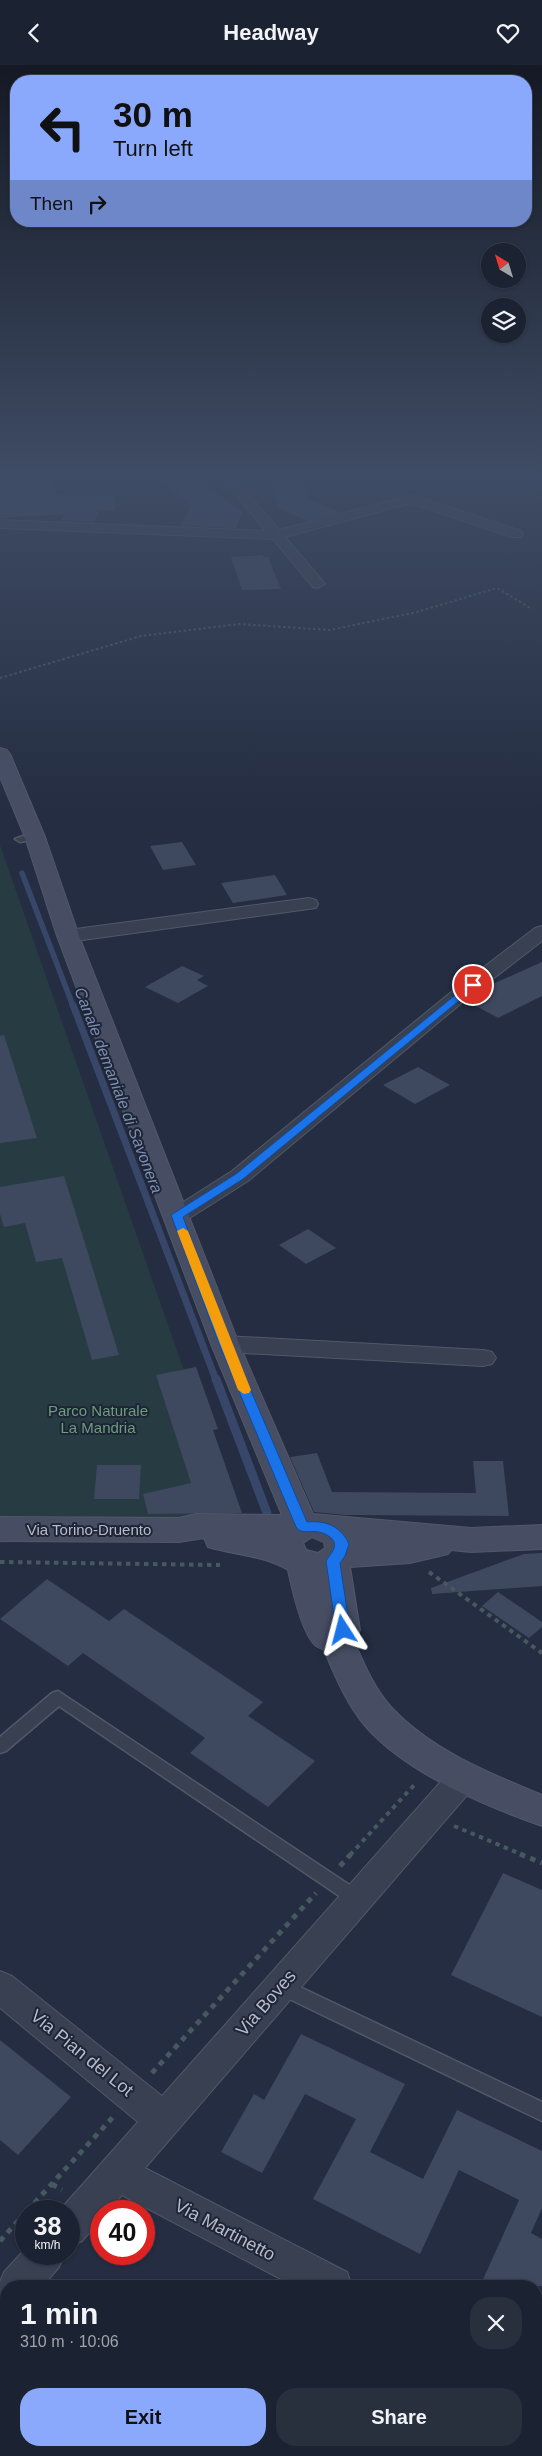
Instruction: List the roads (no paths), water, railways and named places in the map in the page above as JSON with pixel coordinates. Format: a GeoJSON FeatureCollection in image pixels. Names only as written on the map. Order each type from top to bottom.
{"type":"FeatureCollection","features":[{"type":"Feature","properties":{"kind":"street"},"geometry":{"type":"LineString","coordinates":[[0,754],[8,775],[18,828],[29,840],[30,862],[58,907],[223,1338],[316,1549],[314,1608],[326,1635],[337,1641],[354,1682],[379,1717],[414,1747],[463,1778],[542,1811]]}},
{"type":"Feature","properties":{"kind":"street"},"geometry":{"type":"LineString","coordinates":[[68,936],[309,904]]}},
{"type":"Feature","properties":{"kind":"street"},"geometry":{"type":"LineString","coordinates":[[177,1215],[240,1177],[457,997],[542,932]]}},
{"type":"Feature","properties":{"kind":"street"},"geometry":{"type":"LineString","coordinates":[[223,1338],[483,1359]]}},
{"type":"Feature","properties":{"kind":"street","name":"Via Torino-Druento"},"geometry":{"type":"LineString","coordinates":[[0,1529],[179,1530],[194,1537],[316,1549],[410,1551],[471,1540],[542,1537]]}},
{"type":"Feature","properties":{"kind":"street","name":"Via Torino-Druento"},"geometry":{"type":"LineString","coordinates":[[316,1549],[408,1533],[471,1540]]}},
{"type":"Feature","properties":{"kind":"street","name":"Via Boves"},"geometry":{"type":"LineString","coordinates":[[80,2215],[463,1778]]}},
{"type":"Feature","properties":{"kind":"street","name":"Via Pian del Lot"},"geometry":{"type":"LineString","coordinates":[[0,1987],[164,2120]]}},
{"type":"Feature","properties":{"kind":"street","name":"Via Martinetto"},"geometry":{"type":"LineString","coordinates":[[117,2173],[322,2280]]}},
{"type":"Feature","properties":{"kind":"street"},"geometry":{"type":"LineString","coordinates":[[23,2280],[36,2265]]}},
{"type":"Feature","properties":{"kind":"lane"},"geometry":{"type":"LineString","coordinates":[[0,1746],[58,1697],[357,1899]]}},
{"type":"Feature","properties":{"kind":"lane"},"geometry":{"type":"LineString","coordinates":[[281,1986],[542,2112]]}},
{"type":"Feature","properties":{"kind":"waterway","name":"Canale demaniale di Savonera"},"geometry":{"type":"LineString","coordinates":[[22,873],[73,1006]]}},
{"type":"Feature","properties":{"kind":"waterway","name":"Canale demaniale di Savonera"},"geometry":{"type":"LineString","coordinates":[[73,1005],[216,1380]]}},
{"type":"Feature","properties":{"kind":"waterway","name":"Canale demaniale di Savonera"},"geometry":{"type":"LineString","coordinates":[[216,1379],[267,1513]]}},
{"type":"Feature","properties":{"kind":"park label","name":"Parco Naturale La Mandria"},"geometry":{"type":"Point","coordinates":[98,1420]}}]}
